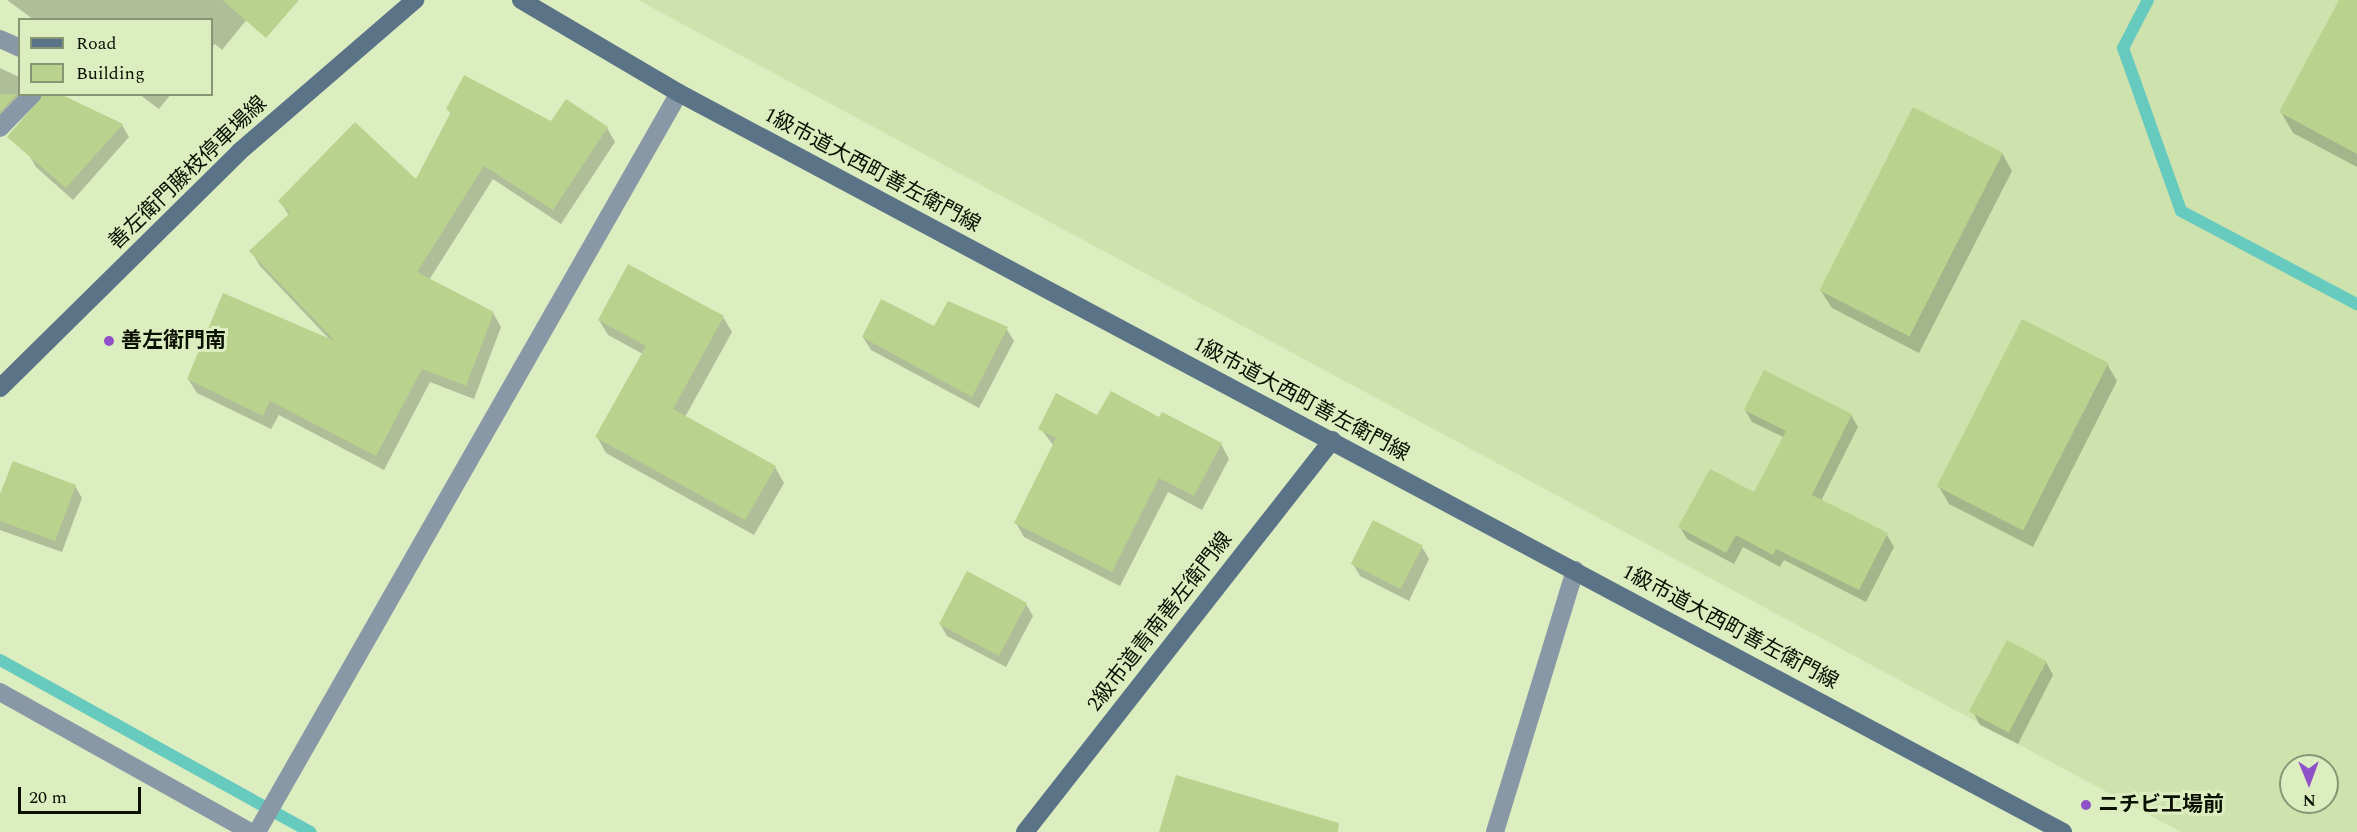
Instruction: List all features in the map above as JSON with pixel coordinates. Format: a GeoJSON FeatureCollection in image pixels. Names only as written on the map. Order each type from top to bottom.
{"type":"FeatureCollection","features":[{"type":"Feature","properties":{"kind":"street","name":"善左衛門藤枝停車場線"},"geometry":{"type":"LineString","coordinates":[[0,388],[239,152],[415,0]]}},
{"type":"Feature","properties":{"kind":"street","name":"1級市道大西町善左衛門線"},"geometry":{"type":"LineString","coordinates":[[521,0],[679,93],[2063,832]]}},
{"type":"Feature","properties":{"kind":"street"},"geometry":{"type":"LineString","coordinates":[[0,39],[18,47]]}},
{"type":"Feature","properties":{"kind":"street"},"geometry":{"type":"LineString","coordinates":[[0,692],[257,828],[679,93]]}},
{"type":"Feature","properties":{"kind":"street"},"geometry":{"type":"LineString","coordinates":[[0,128],[31,96]]}},
{"type":"Feature","properties":{"kind":"street","name":"2級市道青南善左衛門線"},"geometry":{"type":"LineString","coordinates":[[1025,832],[1332,440]]}},
{"type":"Feature","properties":{"kind":"street"},"geometry":{"type":"LineString","coordinates":[[1495,832],[1575,570]]}},
{"type":"Feature","properties":{"kind":"shaded area"},"geometry":{"type":"Polygon","coordinates":[[[638,0],[2357,0],[2357,832],[2181,832],[638,0]]]}},
{"type":"Feature","properties":{"kind":"building"},"geometry":{"type":"Polygon","coordinates":[[[222,0],[299,0],[266,38],[222,0]]]}},
{"type":"Feature","properties":{"kind":"building"},"geometry":{"type":"Polygon","coordinates":[[[2339,0],[2357,0],[2357,154],[2279,112],[2339,0]]]}},
{"type":"Feature","properties":{"kind":"building"},"geometry":{"type":"Polygon","coordinates":[[[464,75],[551,121],[566,99],[608,127],[553,210],[484,166],[417,272],[494,312],[466,386],[422,369],[376,456],[270,401],[263,416],[187,379],[223,293],[335,341],[249,251],[290,213],[278,201],[355,122],[416,179],[451,112],[446,109],[464,75]]]}},
{"type":"Feature","properties":{"kind":"building"},"geometry":{"type":"Polygon","coordinates":[[[0,94],[17,94],[0,112],[0,94]]]}},
{"type":"Feature","properties":{"kind":"building"},"geometry":{"type":"Polygon","coordinates":[[[42,96],[64,96],[123,124],[66,188],[7,137],[42,96]]]}},
{"type":"Feature","properties":{"kind":"building"},"geometry":{"type":"Polygon","coordinates":[[[1913,107],[2003,153],[1909,336],[1819,291],[1913,107]]]}},
{"type":"Feature","properties":{"kind":"building"},"geometry":{"type":"Polygon","coordinates":[[[628,264],[724,316],[673,409],[776,466],[745,520],[595,437],[646,346],[598,320],[628,264]]]}},
{"type":"Feature","properties":{"kind":"building"},"geometry":{"type":"Polygon","coordinates":[[[881,299],[934,326],[948,301],[1008,327],[972,397],[862,337],[881,299]]]}},
{"type":"Feature","properties":{"kind":"building"},"geometry":{"type":"Polygon","coordinates":[[[2022,319],[2108,363],[2023,531],[1937,487],[2022,319]]]}},
{"type":"Feature","properties":{"kind":"building"},"geometry":{"type":"Polygon","coordinates":[[[1764,370],[1852,414],[1812,495],[1888,533],[1859,590],[1776,549],[1773,555],[1736,535],[1726,553],[1678,527],[1710,469],[1754,492],[1786,431],[1744,410],[1764,370]]]}},
{"type":"Feature","properties":{"kind":"building"},"geometry":{"type":"Polygon","coordinates":[[[1111,391],[1159,417],[1162,412],[1222,443],[1194,496],[1159,478],[1112,572],[1014,523],[1056,438],[1038,429],[1056,393],[1097,415],[1111,391]]]}},
{"type":"Feature","properties":{"kind":"building"},"geometry":{"type":"Polygon","coordinates":[[[13,461],[76,485],[55,541],[0,521],[0,494],[13,461]]]}},
{"type":"Feature","properties":{"kind":"building"},"geometry":{"type":"Polygon","coordinates":[[[1373,520],[1423,545],[1401,589],[1351,564],[1373,520]]]}},
{"type":"Feature","properties":{"kind":"building"},"geometry":{"type":"Polygon","coordinates":[[[967,571],[1027,603],[999,656],[939,624],[967,571]]]}},
{"type":"Feature","properties":{"kind":"building"},"geometry":{"type":"Polygon","coordinates":[[[2007,640],[2047,661],[2009,733],[1969,712],[2007,640]]]}},
{"type":"Feature","properties":{"kind":"building"},"geometry":{"type":"Polygon","coordinates":[[[1176,775],[1339,823],[1338,832],[1159,832],[1176,775]]]}},
{"type":"Feature","properties":{"kind":"waterway"},"geometry":{"type":"LineString","coordinates":[[2148,0],[2123,48],[2181,211],[2357,304]]}},
{"type":"Feature","properties":{"kind":"waterway"},"geometry":{"type":"LineString","coordinates":[[0,660],[310,832]]}},
{"type":"Feature","properties":{"kind":"place","name":"善左衛門南"},"geometry":{"type":"Point","coordinates":[109,341]}},
{"type":"Feature","properties":{"kind":"place","name":"ニチビ工場前"},"geometry":{"type":"Point","coordinates":[2086,805]}}]}
